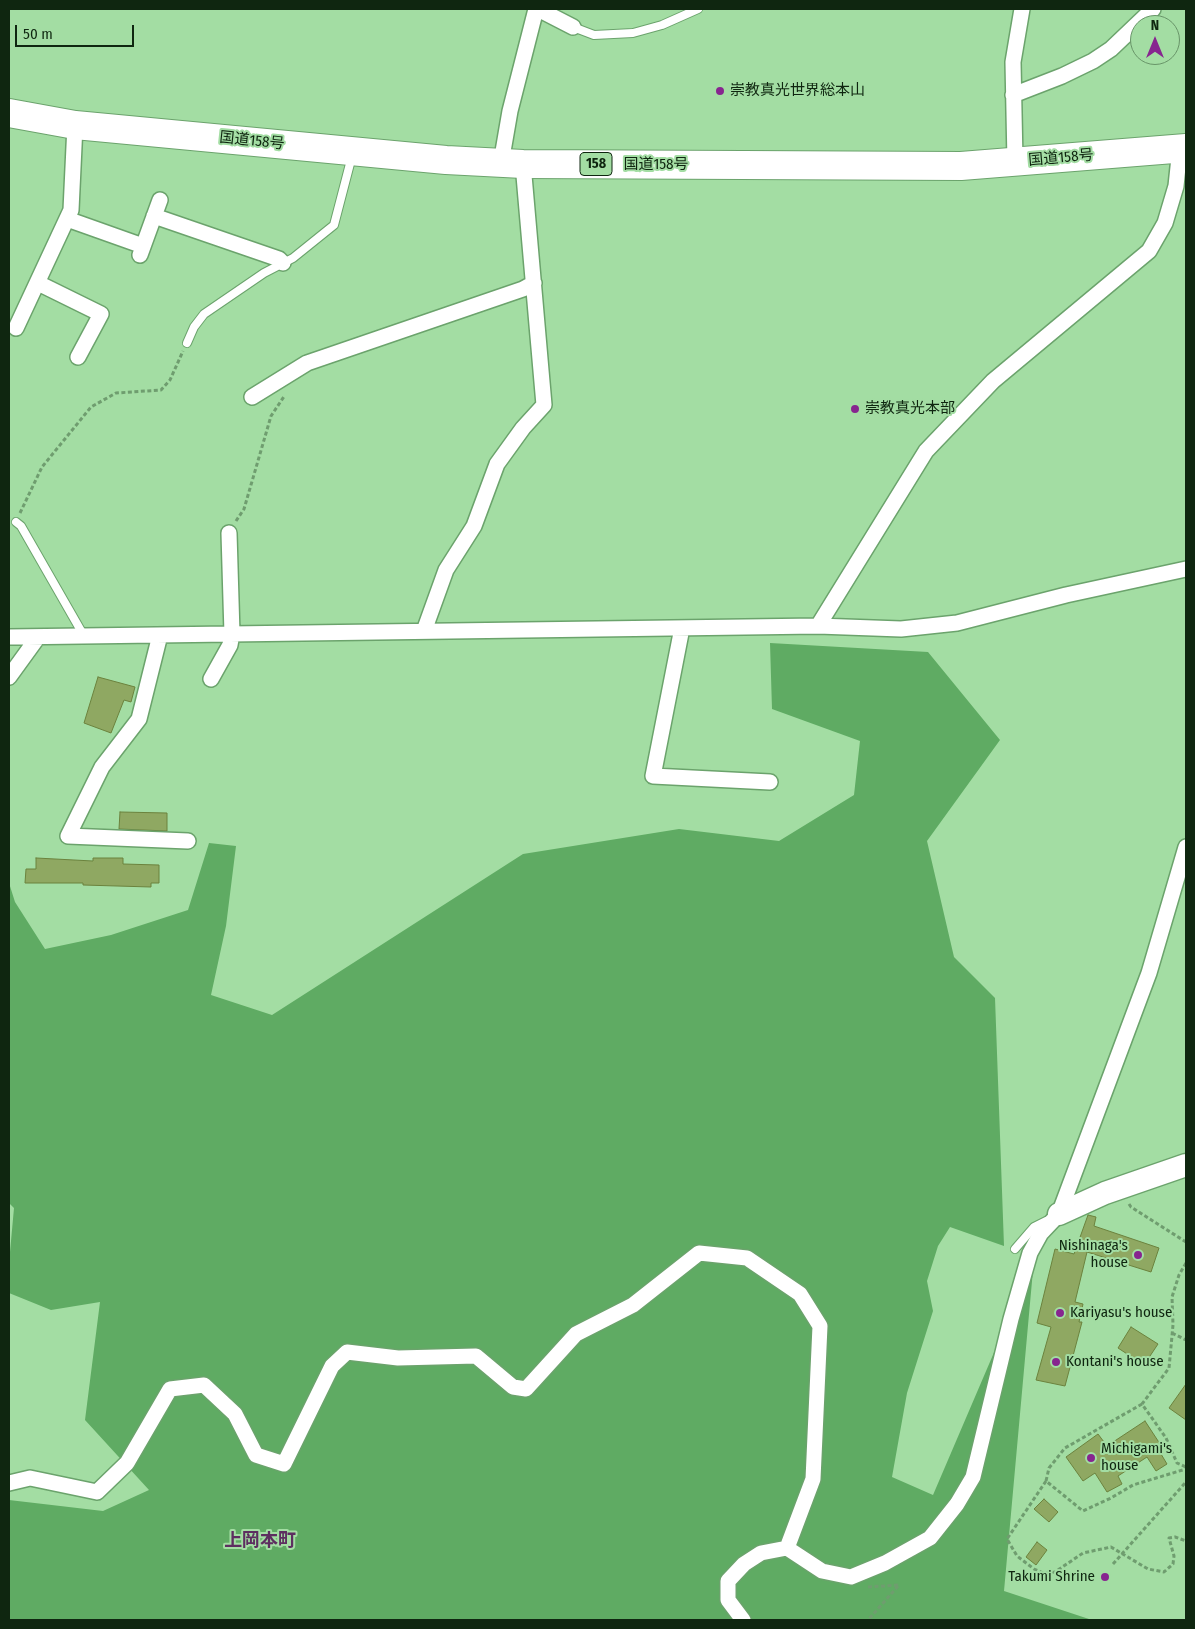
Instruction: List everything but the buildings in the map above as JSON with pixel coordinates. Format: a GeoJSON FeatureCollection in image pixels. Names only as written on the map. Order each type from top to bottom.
{"type":"FeatureCollection","features":[{"type":"Feature","properties":{"kind":"highway","name":"国道158号"},"geometry":{"type":"LineString","coordinates":[[9,113],[75,125],[512,164],[961,166],[1183,148]]}},
{"type":"Feature","properties":{"kind":"street"},"geometry":{"type":"LineString","coordinates":[[424,631],[446,570],[474,526],[497,464],[523,428],[544,405],[534,283],[512,164],[510,112],[537,9],[573,26]]}},
{"type":"Feature","properties":{"kind":"street"},"geometry":{"type":"LineString","coordinates":[[1015,162],[1012,95],[1016,41],[1022,9]]}},
{"type":"Feature","properties":{"kind":"street"},"geometry":{"type":"LineString","coordinates":[[1012,95],[1054,80],[1092,61],[1111,49],[1152,9]]}},
{"type":"Feature","properties":{"kind":"street"},"geometry":{"type":"LineString","coordinates":[[16,328],[71,210],[75,125]]}},
{"type":"Feature","properties":{"kind":"street"},"geometry":{"type":"LineString","coordinates":[[818,626],[926,451],[993,381],[1149,251],[1165,223],[1176,186],[1183,148]]}},
{"type":"Feature","properties":{"kind":"street"},"geometry":{"type":"LineString","coordinates":[[67,219],[141,251],[160,200]]}},
{"type":"Feature","properties":{"kind":"street"},"geometry":{"type":"LineString","coordinates":[[154,216],[279,259],[283,263]]}},
{"type":"Feature","properties":{"kind":"street"},"geometry":{"type":"LineString","coordinates":[[38,283],[101,314],[78,357]]}},
{"type":"Feature","properties":{"kind":"street"},"geometry":{"type":"LineString","coordinates":[[252,397],[307,363],[513,293],[534,283]]}},
{"type":"Feature","properties":{"kind":"street"},"geometry":{"type":"LineString","coordinates":[[211,678],[230,645],[232,634],[229,533]]}},
{"type":"Feature","properties":{"kind":"street"},"geometry":{"type":"LineString","coordinates":[[9,637],[818,626],[901,628],[957,622],[1186,568]]}},
{"type":"Feature","properties":{"kind":"street"},"geometry":{"type":"LineString","coordinates":[[682,628],[652,776],[770,782]]}},
{"type":"Feature","properties":{"kind":"street"},"geometry":{"type":"LineString","coordinates":[[160,635],[139,719],[102,767],[68,836],[188,841]]}},
{"type":"Feature","properties":{"kind":"street"},"geometry":{"type":"LineString","coordinates":[[9,676],[38,637]]}},
{"type":"Feature","properties":{"kind":"street"},"geometry":{"type":"LineString","coordinates":[[743,1620],[728,1600],[728,1581],[744,1564],[761,1553],[787,1548],[822,1571],[851,1577],[885,1563],[930,1538],[957,1504],[973,1478],[1011,1319],[1030,1254],[1041,1234],[1059,1214],[1149,973],[1186,847]]}},
{"type":"Feature","properties":{"kind":"street"},"geometry":{"type":"LineString","coordinates":[[1059,1214],[1120,1188],[1186,1165]]}},
{"type":"Feature","properties":{"kind":"street"},"geometry":{"type":"LineString","coordinates":[[9,1483],[30,1478],[97,1492],[127,1463],[170,1389],[204,1385],[235,1414],[256,1455],[284,1464],[332,1366],[347,1352],[398,1358],[476,1356],[513,1387],[526,1389],[576,1334],[633,1305],[699,1253],[747,1258],[800,1294],[820,1326],[813,1479],[787,1548]]}},
{"type":"Feature","properties":{"kind":"lane"},"geometry":{"type":"LineString","coordinates":[[573,26],[594,35],[633,33],[662,25],[698,9]]}},
{"type":"Feature","properties":{"kind":"lane"},"geometry":{"type":"LineString","coordinates":[[187,342],[194,327],[204,314],[264,273],[293,258],[334,225],[354,151]]}},
{"type":"Feature","properties":{"kind":"lane"},"geometry":{"type":"LineString","coordinates":[[16,522],[21,526],[84,636]]}},
{"type":"Feature","properties":{"kind":"lane"},"geometry":{"type":"LineString","coordinates":[[1015,1249],[1034,1227],[1059,1214]]}},
{"type":"Feature","properties":{"kind":"path"},"geometry":{"type":"LineString","coordinates":[[16,522],[42,467],[76,422],[91,407],[116,393],[157,391],[164,388],[187,342]]}},
{"type":"Feature","properties":{"kind":"path"},"geometry":{"type":"LineString","coordinates":[[229,533],[244,509],[271,416],[285,395]]}},
{"type":"Feature","properties":{"kind":"path"},"geometry":{"type":"LineString","coordinates":[[1120,1188],[1131,1208],[1186,1242]]}},
{"type":"Feature","properties":{"kind":"path"},"geometry":{"type":"LineString","coordinates":[[1186,1263],[1179,1275],[1172,1297],[1172,1333],[1169,1368],[1142,1404],[1065,1448],[1049,1468],[1046,1481],[1006,1540],[1022,1560],[1034,1570],[1044,1573],[1055,1572],[1083,1553],[1094,1549],[1111,1547],[1148,1569],[1164,1572],[1173,1564],[1174,1556],[1169,1538],[1176,1537],[1186,1541]]}},
{"type":"Feature","properties":{"kind":"path"},"geometry":{"type":"LineString","coordinates":[[1172,1333],[1186,1340]]}},
{"type":"Feature","properties":{"kind":"path"},"geometry":{"type":"LineString","coordinates":[[1142,1404],[1166,1438],[1177,1463],[1186,1468]]}},
{"type":"Feature","properties":{"kind":"path"},"geometry":{"type":"LineString","coordinates":[[1046,1481],[1083,1511],[1112,1498],[1133,1485],[1186,1468]]}},
{"type":"Feature","properties":{"kind":"path"},"geometry":{"type":"LineString","coordinates":[[1113,1564],[1186,1482]]}},
{"type":"Feature","properties":{"kind":"path"},"geometry":{"type":"LineString","coordinates":[[868,1620],[899,1585],[867,1587],[885,1563]]}},
{"type":"Feature","properties":{"kind":"green space"},"geometry":{"type":"Polygon","coordinates":[[[770,643],[928,652],[1000,740],[927,841],[954,957],[995,998],[1004,1246],[950,1227],[938,1246],[927,1281],[933,1311],[907,1393],[892,1477],[933,1495],[1034,1259],[1004,1591],[1092,1620],[9,1620],[9,1500],[103,1511],[149,1490],[85,1420],[100,1302],[51,1310],[9,1293],[9,1263],[14,1208],[9,1203],[9,883],[15,902],[45,949],[111,935],[188,910],[209,843],[236,846],[226,926],[211,995],[272,1015],[523,854],[679,829],[779,841],[854,795],[860,741],[772,709],[770,643]]]}},
{"type":"Feature","properties":{"kind":"place","name":"崇教真光世界総本山"},"geometry":{"type":"Point","coordinates":[720,91]}},
{"type":"Feature","properties":{"kind":"place","name":"崇教真光本部"},"geometry":{"type":"Point","coordinates":[855,409]}},
{"type":"Feature","properties":{"kind":"place","name":"Nishinaga's house"},"geometry":{"type":"Point","coordinates":[1138,1255]}},
{"type":"Feature","properties":{"kind":"place","name":"Kariyasu's house"},"geometry":{"type":"Point","coordinates":[1060,1313]}},
{"type":"Feature","properties":{"kind":"place","name":"Kontani's house"},"geometry":{"type":"Point","coordinates":[1056,1362]}},
{"type":"Feature","properties":{"kind":"place","name":"Michigami's house"},"geometry":{"type":"Point","coordinates":[1091,1458]}},
{"type":"Feature","properties":{"kind":"place","name":"Takumi Shrine"},"geometry":{"type":"Point","coordinates":[1105,1577]}},
{"type":"Feature","properties":{"kind":"district","name":"上岡本町"},"geometry":{"type":"Point","coordinates":[260,1541]}}]}
